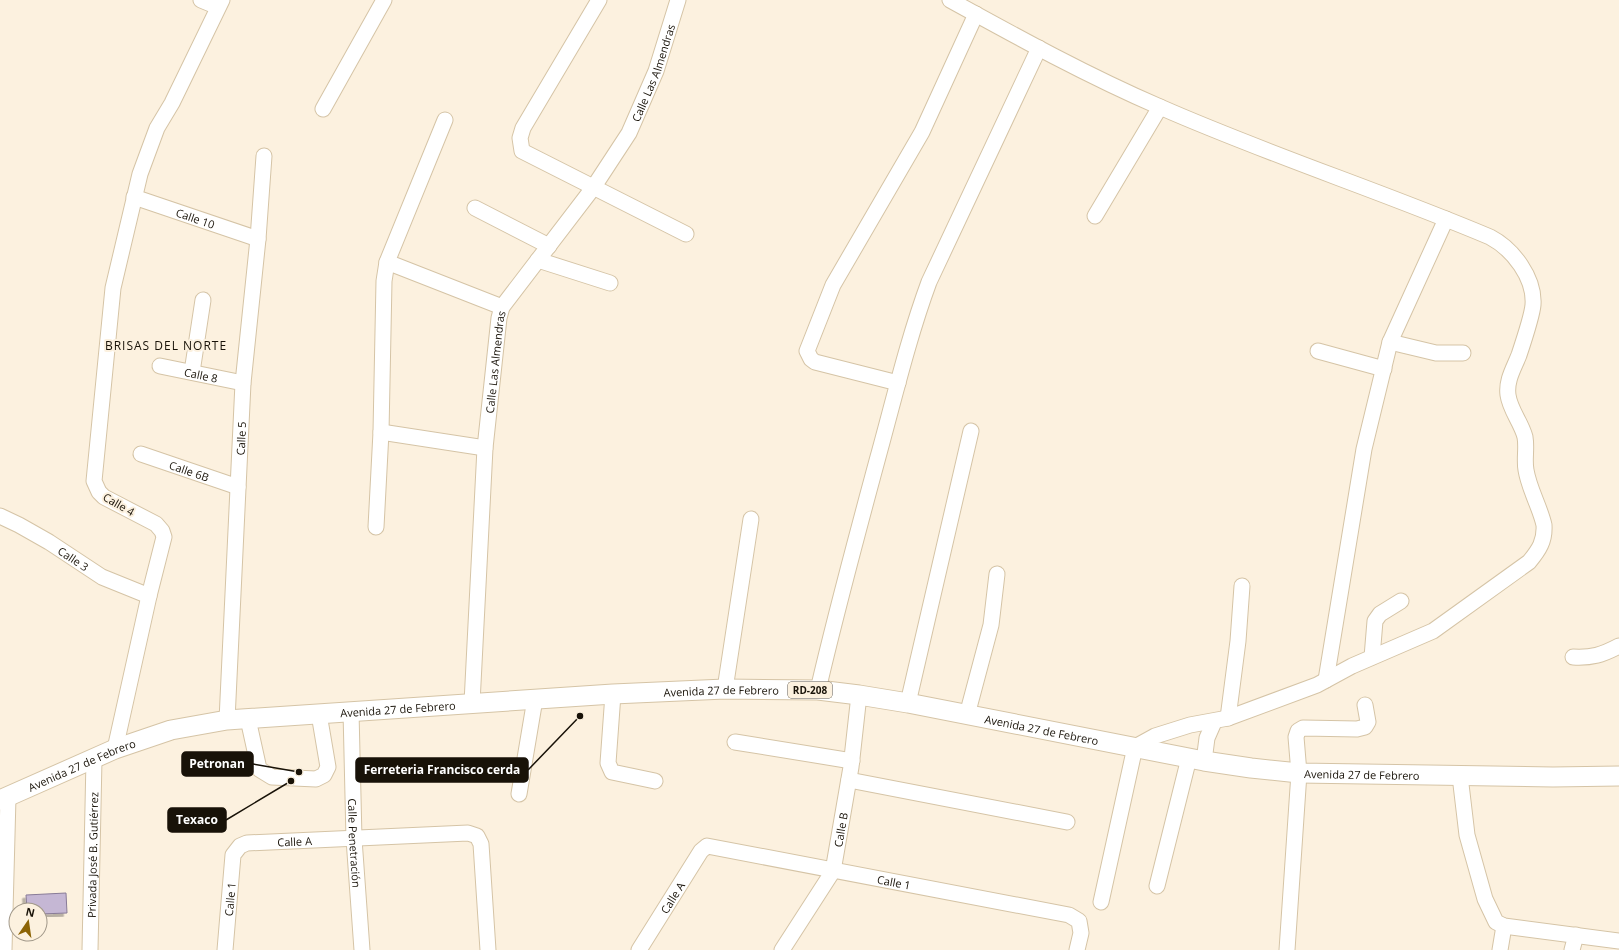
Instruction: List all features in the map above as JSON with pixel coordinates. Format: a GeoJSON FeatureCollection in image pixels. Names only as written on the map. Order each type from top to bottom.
{"type":"FeatureCollection","features":[{"type":"Feature","properties":{"kind":"main road","name":"Avenida 27 de Febrero"},"geometry":{"type":"LineString","coordinates":[[4,798],[115,749],[171,730],[226,720],[613,694],[725,689],[818,690],[858,695],[908,703],[967,716],[1197,759],[1251,768],[1299,773],[1553,777],[1619,776]]}},
{"type":"Feature","properties":{"kind":"street"},"geometry":{"type":"LineString","coordinates":[[201,0],[220,4]]}},
{"type":"Feature","properties":{"kind":"street"},"geometry":{"type":"LineString","coordinates":[[323,109],[384,0]]}},
{"type":"Feature","properties":{"kind":"street"},"geometry":{"type":"LineString","coordinates":[[599,0],[523,128],[520,138],[522,151],[686,234]]}},
{"type":"Feature","properties":{"kind":"street","name":"Calle Las Almendras"},"geometry":{"type":"LineString","coordinates":[[472,703],[485,448],[499,318],[502,306],[593,188],[629,133],[656,71],[678,0]]}},
{"type":"Feature","properties":{"kind":"street"},"geometry":{"type":"LineString","coordinates":[[950,0],[1039,48],[1160,107],[1287,160],[1446,219],[1500,242],[1509,250],[1517,261],[1532,290],[1533,309],[1519,354],[1510,374],[1508,390],[1509,399],[1525,437],[1526,470],[1541,512],[1545,533],[1542,544],[1529,562],[1433,631],[1339,672],[1317,684],[1221,720],[1190,725],[1155,736],[1135,747],[1101,902]]}},
{"type":"Feature","properties":{"kind":"street","name":"Calle 4"},"geometry":{"type":"LineString","coordinates":[[115,749],[149,596],[163,542],[162,531],[156,524],[104,497],[96,487],[93,475],[113,288],[140,174],[157,128],[175,97],[220,4]]}},
{"type":"Feature","properties":{"kind":"street"},"geometry":{"type":"LineString","coordinates":[[898,383],[815,362],[811,359],[807,351],[833,285],[922,132],[976,14]]}},
{"type":"Feature","properties":{"kind":"street"},"geometry":{"type":"LineString","coordinates":[[818,690],[842,590],[920,307],[929,282],[1039,48]]}},
{"type":"Feature","properties":{"kind":"street"},"geometry":{"type":"LineString","coordinates":[[1096,216],[1160,107]]}},
{"type":"Feature","properties":{"kind":"street"},"geometry":{"type":"LineString","coordinates":[[376,527],[381,432],[384,281],[387,262],[445,120]]}},
{"type":"Feature","properties":{"kind":"street","name":"Calle 5"},"geometry":{"type":"LineString","coordinates":[[226,720],[243,383],[258,239],[264,156]]}},
{"type":"Feature","properties":{"kind":"street","name":"Calle 10"},"geometry":{"type":"LineString","coordinates":[[134,197],[258,239]]}},
{"type":"Feature","properties":{"kind":"street"},"geometry":{"type":"LineString","coordinates":[[476,208],[549,246]]}},
{"type":"Feature","properties":{"kind":"street"},"geometry":{"type":"LineString","coordinates":[[1326,680],[1364,449],[1390,342],[1446,219]]}},
{"type":"Feature","properties":{"kind":"street"},"geometry":{"type":"LineString","coordinates":[[538,260],[610,283]]}},
{"type":"Feature","properties":{"kind":"street"},"geometry":{"type":"LineString","coordinates":[[387,262],[502,306]]}},
{"type":"Feature","properties":{"kind":"street"},"geometry":{"type":"LineString","coordinates":[[192,372],[203,300]]}},
{"type":"Feature","properties":{"kind":"street"},"geometry":{"type":"LineString","coordinates":[[1390,342],[1436,353],[1463,353]]}},
{"type":"Feature","properties":{"kind":"street"},"geometry":{"type":"LineString","coordinates":[[1318,351],[1384,369]]}},
{"type":"Feature","properties":{"kind":"street","name":"Calle 8"},"geometry":{"type":"LineString","coordinates":[[160,366],[243,383]]}},
{"type":"Feature","properties":{"kind":"street"},"geometry":{"type":"LineString","coordinates":[[908,703],[971,431]]}},
{"type":"Feature","properties":{"kind":"street"},"geometry":{"type":"LineString","coordinates":[[381,432],[485,448]]}},
{"type":"Feature","properties":{"kind":"street","name":"Calle 6B"},"geometry":{"type":"LineString","coordinates":[[141,454],[238,487]]}},
{"type":"Feature","properties":{"kind":"street","name":"Calle 3"},"geometry":{"type":"LineString","coordinates":[[0,516],[19,524],[49,542],[102,578],[149,596]]}},
{"type":"Feature","properties":{"kind":"street"},"geometry":{"type":"LineString","coordinates":[[725,689],[751,519]]}},
{"type":"Feature","properties":{"kind":"street"},"geometry":{"type":"LineString","coordinates":[[967,716],[991,625],[997,574]]}},
{"type":"Feature","properties":{"kind":"street"},"geometry":{"type":"LineString","coordinates":[[1157,886],[1197,759],[1207,738],[1221,720],[1238,641],[1242,586]]}},
{"type":"Feature","properties":{"kind":"street"},"geometry":{"type":"LineString","coordinates":[[1372,657],[1375,621],[1380,614],[1402,601]]}},
{"type":"Feature","properties":{"kind":"street"},"geometry":{"type":"LineString","coordinates":[[1573,657],[1588,657],[1604,654],[1619,646]]}},
{"type":"Feature","properties":{"kind":"street"},"geometry":{"type":"LineString","coordinates":[[613,694],[608,763],[612,772],[655,781]]}},
{"type":"Feature","properties":{"kind":"street","name":"Calle B"},"geometry":{"type":"LineString","coordinates":[[782,950],[833,871],[852,761],[858,695]]}},
{"type":"Feature","properties":{"kind":"street"},"geometry":{"type":"LineString","coordinates":[[519,794],[535,699]]}},
{"type":"Feature","properties":{"kind":"street"},"geometry":{"type":"LineString","coordinates":[[1287,950],[1299,773],[1296,737],[1298,731],[1303,728],[1357,729],[1365,727],[1368,722],[1365,705]]}},
{"type":"Feature","properties":{"kind":"street","name":"Calle Penetración"},"geometry":{"type":"LineString","coordinates":[[351,711],[354,839],[362,950]]}},
{"type":"Feature","properties":{"kind":"street"},"geometry":{"type":"LineString","coordinates":[[248,719],[259,769],[272,777],[316,779],[324,775],[328,767],[319,714]]}},
{"type":"Feature","properties":{"kind":"street"},"geometry":{"type":"LineString","coordinates":[[735,742],[852,761]]}},
{"type":"Feature","properties":{"kind":"street","name":"Privada José B. Gutiérrez"},"geometry":{"type":"LineString","coordinates":[[90,950],[94,759]]}},
{"type":"Feature","properties":{"kind":"street"},"geometry":{"type":"LineString","coordinates":[[1460,776],[1467,835],[1485,899],[1496,922],[1504,926],[1619,941]]}},
{"type":"Feature","properties":{"kind":"street"},"geometry":{"type":"LineString","coordinates":[[849,780],[1067,822]]}},
{"type":"Feature","properties":{"kind":"street"},"geometry":{"type":"LineString","coordinates":[[4,798],[4,950]]}},
{"type":"Feature","properties":{"kind":"street","name":"Calle A"},"geometry":{"type":"LineString","coordinates":[[236,850],[240,846],[247,843],[468,833],[477,836],[481,844],[488,950]]}},
{"type":"Feature","properties":{"kind":"street","name":"Calle A"},"geometry":{"type":"LineString","coordinates":[[639,950],[701,851],[707,846]]}},
{"type":"Feature","properties":{"kind":"street","name":"Calle 1"},"geometry":{"type":"LineString","coordinates":[[707,846],[1070,915],[1079,921],[1080,933],[1077,950]]}},
{"type":"Feature","properties":{"kind":"street","name":"Calle 1"},"geometry":{"type":"LineString","coordinates":[[225,950],[233,855],[236,850]]}},
{"type":"Feature","properties":{"kind":"street"},"geometry":{"type":"LineString","coordinates":[[1500,950],[1504,926]]}},
{"type":"Feature","properties":{"kind":"street"},"geometry":{"type":"LineString","coordinates":[[1572,950],[1576,935]]}},
{"type":"Feature","properties":{"kind":"building"},"geometry":{"type":"Polygon","coordinates":[[[66,893],[67,913],[48,914],[48,902],[26,902],[26,895],[66,893]]]}},
{"type":"Feature","properties":{"kind":"place","name":"Ferreteria Francisco cerda"},"geometry":{"type":"Point","coordinates":[580,716]}},
{"type":"Feature","properties":{"kind":"place","name":"Petronan"},"geometry":{"type":"Point","coordinates":[299,772]}},
{"type":"Feature","properties":{"kind":"place","name":"Texaco"},"geometry":{"type":"Point","coordinates":[291,781]}},
{"type":"Feature","properties":{"kind":"district","name":"BRISAS DEL NORTE"},"geometry":{"type":"Point","coordinates":[166,345]}}]}
